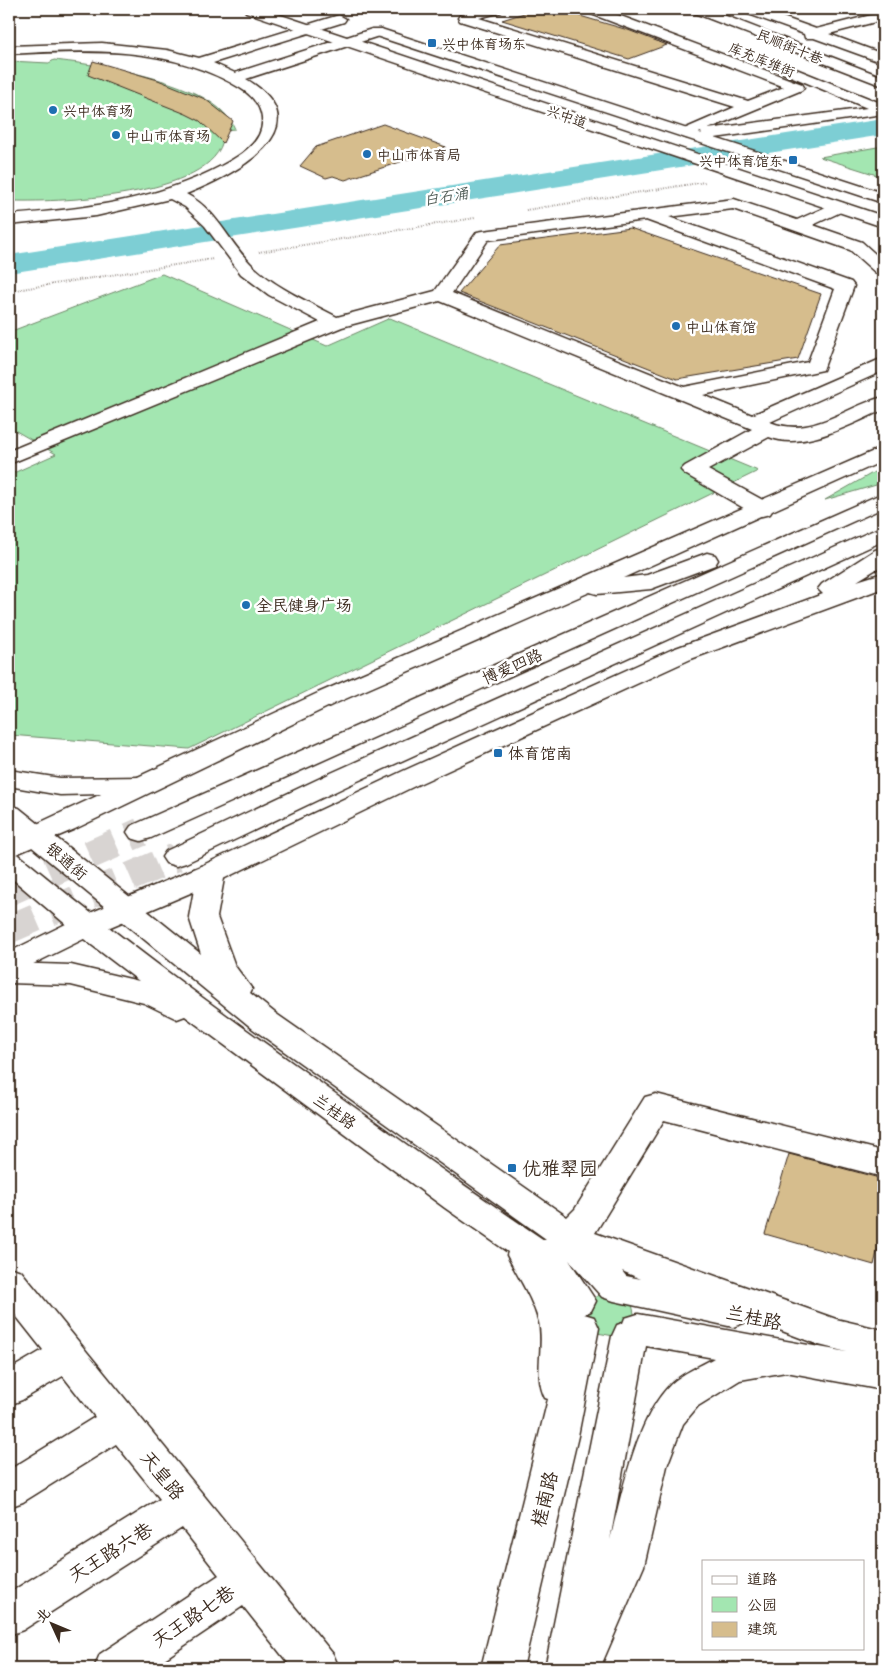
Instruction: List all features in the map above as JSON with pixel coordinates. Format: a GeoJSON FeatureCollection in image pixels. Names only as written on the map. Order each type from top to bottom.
{"type":"FeatureCollection","features":[{"type":"Feature","properties":{"kind":"main road","name":"兴中道"},"geometry":{"type":"LineString","coordinates":[[251,9],[883,222]]}},
{"type":"Feature","properties":{"kind":"main road"},"geometry":{"type":"LineString","coordinates":[[496,9],[465,18],[750,106]]}},
{"type":"Feature","properties":{"kind":"main road"},"geometry":{"type":"LineString","coordinates":[[591,9],[797,87],[750,106],[690,134]]}},
{"type":"Feature","properties":{"kind":"main road","name":"民顺街十巷"},"geometry":{"type":"LineString","coordinates":[[697,9],[883,82]]}},
{"type":"Feature","properties":{"kind":"main road"},"geometry":{"type":"LineString","coordinates":[[748,9],[883,60]]}},
{"type":"Feature","properties":{"kind":"main road"},"geometry":{"type":"LineString","coordinates":[[846,9],[880,19]]}},
{"type":"Feature","properties":{"kind":"main road","name":"兴中道"},"geometry":{"type":"LineString","coordinates":[[316,11],[883,198]]}},
{"type":"Feature","properties":{"kind":"main road"},"geometry":{"type":"LineString","coordinates":[[827,19],[868,34]]}},
{"type":"Feature","properties":{"kind":"main road"},"geometry":{"type":"LineString","coordinates":[[762,47],[880,19]]}},
{"type":"Feature","properties":{"kind":"main road"},"geometry":{"type":"LineString","coordinates":[[197,63],[308,28],[349,22]]}},
{"type":"Feature","properties":{"kind":"main road"},"geometry":{"type":"LineString","coordinates":[[236,76],[377,32]]}},
{"type":"Feature","properties":{"kind":"main road"},"geometry":{"type":"LineString","coordinates":[[666,50],[684,44]]}},
{"type":"Feature","properties":{"kind":"main road"},"geometry":{"type":"LineString","coordinates":[[9,50],[64,47],[122,49],[174,57],[236,76],[260,94],[270,114],[267,134],[249,156],[216,176],[173,194],[120,207],[63,216],[9,220]]}},
{"type":"Feature","properties":{"kind":"main road","name":"库充库维街"},"geometry":{"type":"LineString","coordinates":[[743,51],[883,109]]}},
{"type":"Feature","properties":{"kind":"main road"},"geometry":{"type":"LineString","coordinates":[[621,66],[648,57]]}},
{"type":"Feature","properties":{"kind":"main road"},"geometry":{"type":"LineString","coordinates":[[690,134],[883,109]]}},
{"type":"Feature","properties":{"kind":"main road"},"geometry":{"type":"LineString","coordinates":[[173,194],[191,203],[211,222],[247,270],[275,291],[335,323]]}},
{"type":"Feature","properties":{"kind":"main road"},"geometry":{"type":"LineString","coordinates":[[441,295],[483,236],[734,204],[798,226],[851,266]]}},
{"type":"Feature","properties":{"kind":"main road"},"geometry":{"type":"LineString","coordinates":[[798,226],[836,207]]}},
{"type":"Feature","properties":{"kind":"main road"},"geometry":{"type":"LineString","coordinates":[[647,215],[851,266],[883,270]]}},
{"type":"Feature","properties":{"kind":"main road"},"geometry":{"type":"LineString","coordinates":[[682,393],[816,366],[851,266]]}},
{"type":"Feature","properties":{"kind":"main road"},"geometry":{"type":"LineString","coordinates":[[11,454],[335,323],[441,295],[781,434],[815,432],[883,403]]}},
{"type":"Feature","properties":{"kind":"main road"},"geometry":{"type":"LineString","coordinates":[[762,508],[692,470],[760,426],[883,364]]}},
{"type":"Feature","properties":{"kind":"main road"},"geometry":{"type":"LineString","coordinates":[[9,848],[327,698],[762,508],[883,453]]}},
{"type":"Feature","properties":{"kind":"main road","name":"博爱四路"},"geometry":{"type":"LineString","coordinates":[[141,832],[883,500]]}},
{"type":"Feature","properties":{"kind":"main road","name":"博爱四路"},"geometry":{"type":"LineString","coordinates":[[176,857],[349,775],[883,533]]}},
{"type":"Feature","properties":{"kind":"main road"},"geometry":{"type":"LineString","coordinates":[[573,589],[651,582],[759,540],[807,535]]}},
{"type":"Feature","properties":{"kind":"main road"},"geometry":{"type":"LineString","coordinates":[[682,654],[712,636],[803,602],[840,585],[883,555]]}},
{"type":"Feature","properties":{"kind":"main road"},"geometry":{"type":"LineString","coordinates":[[9,964],[86,926],[211,873],[412,777],[682,654],[883,580]]}},
{"type":"Feature","properties":{"kind":"main road"},"geometry":{"type":"LineString","coordinates":[[9,778],[34,784],[85,789],[144,785]]}},
{"type":"Feature","properties":{"kind":"main road","name":"银通街"},"geometry":{"type":"LineString","coordinates":[[9,814],[124,909]]}},
{"type":"Feature","properties":{"kind":"main road"},"geometry":{"type":"LineString","coordinates":[[9,861],[86,926]]}},
{"type":"Feature","properties":{"kind":"main road"},"geometry":{"type":"LineString","coordinates":[[211,873],[203,917],[221,970],[264,1020]]}},
{"type":"Feature","properties":{"kind":"main road","name":"兰桂路"},"geometry":{"type":"LineString","coordinates":[[124,909],[558,1249],[619,1288],[883,1345]]}},
{"type":"Feature","properties":{"kind":"main road","name":"兰桂路"},"geometry":{"type":"LineString","coordinates":[[86,926],[238,1040],[512,1237],[558,1249]]}},
{"type":"Feature","properties":{"kind":"main road"},"geometry":{"type":"LineString","coordinates":[[9,972],[71,975],[154,995],[238,1040]]}},
{"type":"Feature","properties":{"kind":"main road"},"geometry":{"type":"LineString","coordinates":[[558,1249],[587,1219],[656,1106],[672,1112],[883,1164]]}},
{"type":"Feature","properties":{"kind":"main road"},"geometry":{"type":"LineString","coordinates":[[512,1237],[542,1282],[557,1324],[559,1436]]}},
{"type":"Feature","properties":{"kind":"main road"},"geometry":{"type":"LineString","coordinates":[[558,1249],[678,1278],[836,1334]]}},
{"type":"Feature","properties":{"kind":"main road","name":"兰桂路"},"geometry":{"type":"LineString","coordinates":[[558,1249],[580,1315]]}},
{"type":"Feature","properties":{"kind":"main road"},"geometry":{"type":"LineString","coordinates":[[566,1668],[634,1332],[642,1312],[633,1296],[619,1288],[594,1288],[584,1293],[580,1315],[598,1340],[616,1341],[634,1332]]}},
{"type":"Feature","properties":{"kind":"main road","name":"天皇路"},"geometry":{"type":"LineString","coordinates":[[12,1292],[120,1422],[314,1667]]}},
{"type":"Feature","properties":{"kind":"main road","name":"槎南路"},"geometry":{"type":"LineString","coordinates":[[502,1668],[559,1436],[580,1315]]}},
{"type":"Feature","properties":{"kind":"main road","name":"兰桂路"},"geometry":{"type":"LineString","coordinates":[[634,1332],[788,1356],[883,1374]]}},
{"type":"Feature","properties":{"kind":"main road"},"geometry":{"type":"LineString","coordinates":[[9,1389],[66,1355]]}},
{"type":"Feature","properties":{"kind":"main road"},"geometry":{"type":"LineString","coordinates":[[579,1668],[624,1566],[648,1466],[668,1415],[685,1395],[733,1366],[788,1356]]}},
{"type":"Feature","properties":{"kind":"main road"},"geometry":{"type":"LineString","coordinates":[[9,1490],[120,1422]]}},
{"type":"Feature","properties":{"kind":"main road","name":"天王路六巷"},"geometry":{"type":"LineString","coordinates":[[9,1616],[186,1504]]}},
{"type":"Feature","properties":{"kind":"main road","name":"天王路七巷"},"geometry":{"type":"LineString","coordinates":[[115,1668],[247,1580]]}},
{"type":"Feature","properties":{"kind":"path"},"geometry":{"type":"LineString","coordinates":[[518,211],[734,173]]}},
{"type":"Feature","properties":{"kind":"path"},"geometry":{"type":"LineString","coordinates":[[9,291],[235,253],[480,217]]}},
{"type":"Feature","properties":{"kind":"green space","name":"中山市体育场"},"geometry":{"type":"Polygon","coordinates":[[[54,60],[126,71],[182,87],[224,112],[235,129],[224,130],[218,152],[199,170],[171,182],[137,191],[101,197],[14,201],[9,205],[9,61],[49,63],[54,60]]]}},
{"type":"Feature","properties":{"kind":"green space"},"geometry":{"type":"Polygon","coordinates":[[[883,146],[883,177],[820,157],[883,146]]]}},
{"type":"Feature","properties":{"kind":"green space","name":"全民健身广场"},"geometry":{"type":"Polygon","coordinates":[[[162,274],[327,346],[390,318],[758,471],[189,749],[9,735],[9,475],[56,454],[9,427],[9,332],[162,274]]]}},
{"type":"Feature","properties":{"kind":"green space"},"geometry":{"type":"Polygon","coordinates":[[[883,467],[883,483],[825,500],[883,467]]]}},
{"type":"Feature","properties":{"kind":"green space"},"geometry":{"type":"Polygon","coordinates":[[[601,1294],[632,1304],[635,1318],[614,1336],[597,1333],[584,1315],[587,1302],[601,1294]]]}},
{"type":"Feature","properties":{"kind":"building"},"geometry":{"type":"Polygon","coordinates":[[[537,9],[556,9],[628,30],[667,45],[629,59],[502,20],[537,9]]]}},
{"type":"Feature","properties":{"kind":"building"},"geometry":{"type":"Polygon","coordinates":[[[93,61],[158,80],[205,99],[233,121],[223,143],[200,121],[88,75],[93,61]]]}},
{"type":"Feature","properties":{"kind":"building","name":"中山市体育局"},"geometry":{"type":"Polygon","coordinates":[[[383,124],[446,147],[345,180],[333,176],[326,178],[300,166],[316,147],[383,124]]]}},
{"type":"Feature","properties":{"kind":"building","name":"中山体育馆"},"geometry":{"type":"Polygon","coordinates":[[[630,228],[821,294],[798,359],[677,379],[459,293],[500,245],[630,228]]]}},
{"type":"Feature","properties":{"kind":"building"},"geometry":{"type":"Polygon","coordinates":[[[789,1154],[883,1179],[883,1227],[874,1265],[765,1234],[789,1154]]]}},
{"type":"Feature","properties":{"kind":"waterway","name":"白石涌"},"geometry":{"type":"LineString","coordinates":[[9,264],[883,127]]}},
{"type":"Feature","properties":{"kind":"tunnel"},"geometry":{"type":"LineString","coordinates":[[9,891],[141,832]]}},
{"type":"Feature","properties":{"kind":"tunnel"},"geometry":{"type":"LineString","coordinates":[[9,929],[176,857]]}},
{"type":"Feature","properties":{"kind":"place","name":"兴中体育场东"},"geometry":{"type":"Point","coordinates":[432,43]}},
{"type":"Feature","properties":{"kind":"place","name":"兴中体育场"},"geometry":{"type":"Point","coordinates":[53,110]}},
{"type":"Feature","properties":{"kind":"place","name":"中山市体育场"},"geometry":{"type":"Point","coordinates":[116,135]}},
{"type":"Feature","properties":{"kind":"place","name":"中山市体育局"},"geometry":{"type":"Point","coordinates":[367,154]}},
{"type":"Feature","properties":{"kind":"place","name":"兴中体育馆东"},"geometry":{"type":"Point","coordinates":[793,160]}},
{"type":"Feature","properties":{"kind":"place","name":"中山体育馆"},"geometry":{"type":"Point","coordinates":[676,326]}},
{"type":"Feature","properties":{"kind":"place","name":"全民健身广场"},"geometry":{"type":"Point","coordinates":[246,605]}},
{"type":"Feature","properties":{"kind":"place","name":"体育馆南"},"geometry":{"type":"Point","coordinates":[498,753]}},
{"type":"Feature","properties":{"kind":"place","name":"优雅翠园"},"geometry":{"type":"Point","coordinates":[512,1168]}}]}
